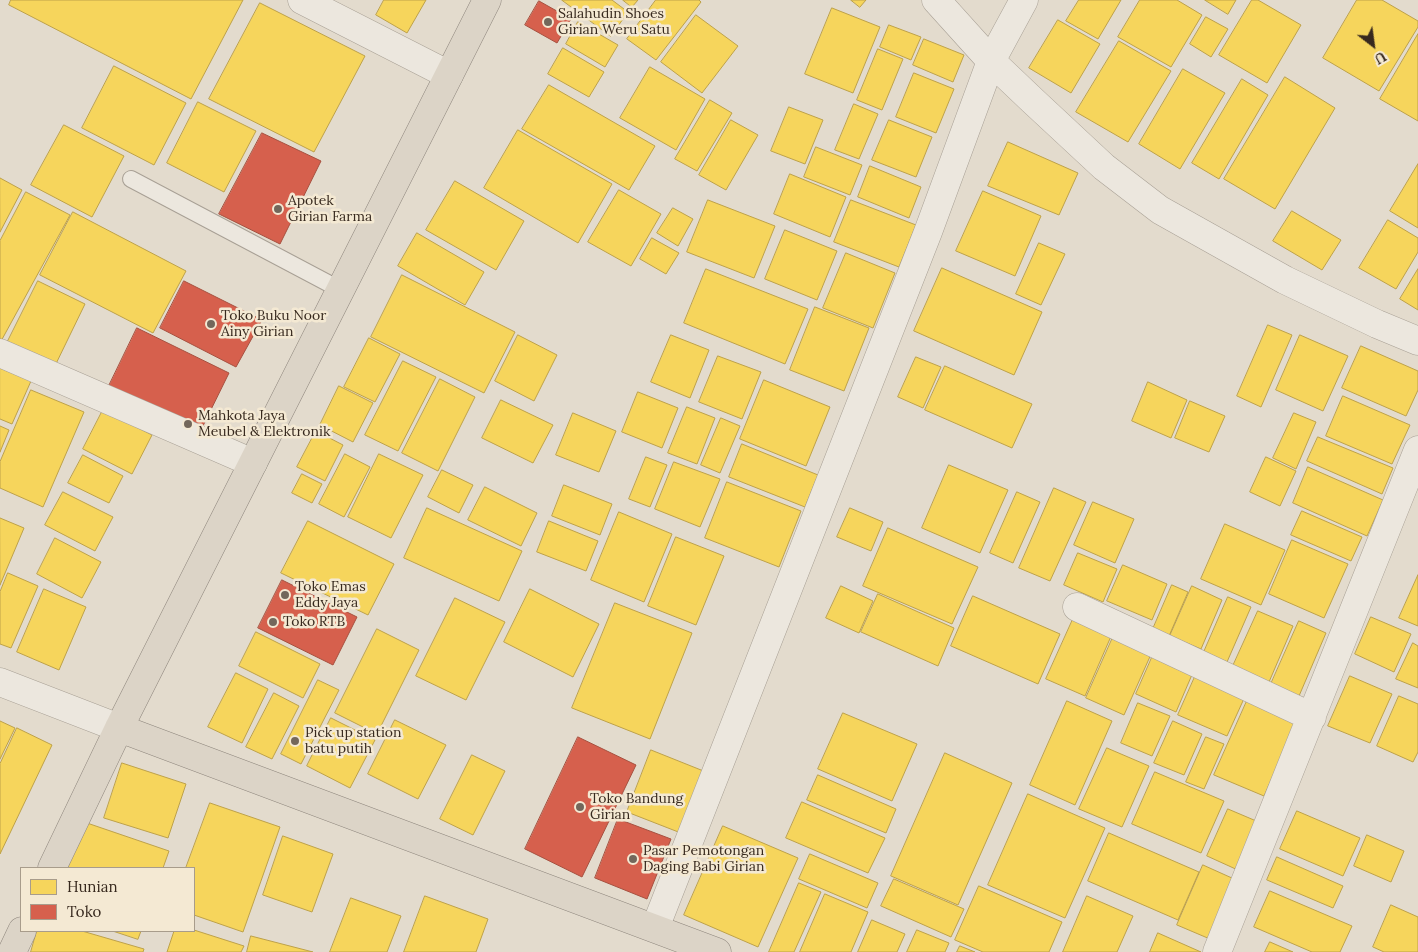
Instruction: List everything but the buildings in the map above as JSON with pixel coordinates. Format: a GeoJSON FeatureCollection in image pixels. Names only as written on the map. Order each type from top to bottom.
{"type":"FeatureCollection","features":[{"type":"Feature","properties":{"kind":"highway"},"geometry":{"type":"LineString","coordinates":[[52,867],[119,728],[487,0]]}},
{"type":"Feature","properties":{"kind":"highway"},"geometry":{"type":"LineString","coordinates":[[119,728],[717,952]]}},
{"type":"Feature","properties":{"kind":"highway"},"geometry":{"type":"LineString","coordinates":[[12,952],[22,932]]}},
{"type":"Feature","properties":{"kind":"street"},"geometry":{"type":"LineString","coordinates":[[302,0],[449,74]]}},
{"type":"Feature","properties":{"kind":"street"},"geometry":{"type":"LineString","coordinates":[[936,0],[991,61],[1104,167],[1160,210],[1285,280],[1377,324],[1418,341]]}},
{"type":"Feature","properties":{"kind":"street"},"geometry":{"type":"LineString","coordinates":[[655,928],[928,232],[991,61],[1024,0]]}},
{"type":"Feature","properties":{"kind":"street"},"geometry":{"type":"LineString","coordinates":[[0,353],[254,463]]}},
{"type":"Feature","properties":{"kind":"street"},"geometry":{"type":"LineString","coordinates":[[1217,952],[1418,450]]}},
{"type":"Feature","properties":{"kind":"street"},"geometry":{"type":"LineString","coordinates":[[1077,607],[1312,717]]}},
{"type":"Feature","properties":{"kind":"street"},"geometry":{"type":"LineString","coordinates":[[0,682],[119,728]]}},
{"type":"Feature","properties":{"kind":"lane"},"geometry":{"type":"LineString","coordinates":[[131,179],[341,290]]}},
{"type":"Feature","properties":{"kind":"place","name":"Salahudin Shoes Girian Weru Satu"},"geometry":{"type":"Point","coordinates":[548,22]}},
{"type":"Feature","properties":{"kind":"place","name":"Apotek Girian Farma"},"geometry":{"type":"Point","coordinates":[278,209]}},
{"type":"Feature","properties":{"kind":"place","name":"Toko Buku Noor Ainy Girian"},"geometry":{"type":"Point","coordinates":[211,324]}},
{"type":"Feature","properties":{"kind":"place","name":"Mahkota Jaya Meubel & Elektronik"},"geometry":{"type":"Point","coordinates":[188,424]}},
{"type":"Feature","properties":{"kind":"place","name":"Toko Emas Eddy Jaya"},"geometry":{"type":"Point","coordinates":[285,595]}},
{"type":"Feature","properties":{"kind":"place","name":"Toko RTB"},"geometry":{"type":"Point","coordinates":[273,622]}},
{"type":"Feature","properties":{"kind":"place","name":"Pick up station batu putih"},"geometry":{"type":"Point","coordinates":[295,741]}},
{"type":"Feature","properties":{"kind":"place","name":"Toko Bandung Girian"},"geometry":{"type":"Point","coordinates":[580,807]}},
{"type":"Feature","properties":{"kind":"place","name":"Pasar Pemotongan Daging Babi Girian"},"geometry":{"type":"Point","coordinates":[633,859]}}]}
